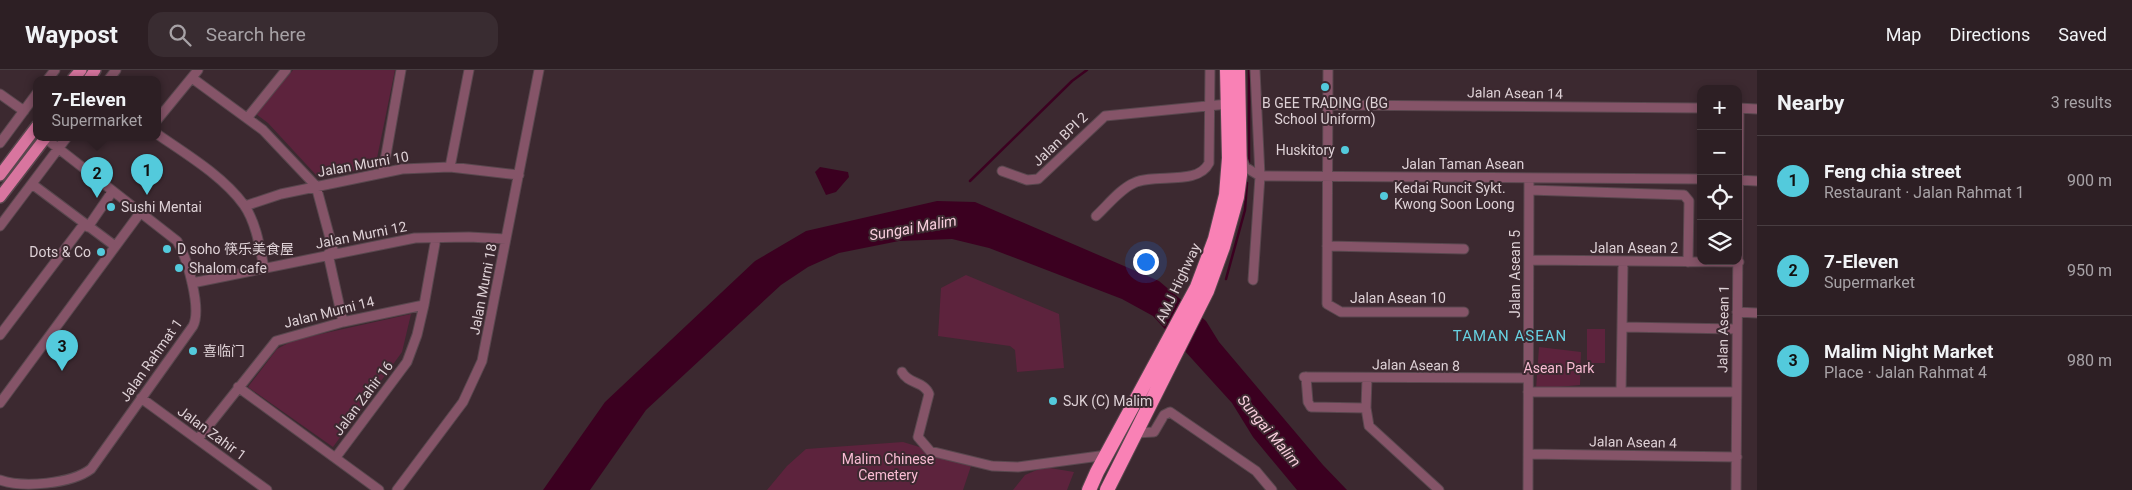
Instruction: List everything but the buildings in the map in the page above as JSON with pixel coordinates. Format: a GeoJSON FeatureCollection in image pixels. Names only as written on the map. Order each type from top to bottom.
{"type":"FeatureCollection","features":[{"type":"Feature","properties":{"kind":"highway","name":"AMJ Highway"},"geometry":{"type":"LineString","coordinates":[[1202,289],[1226,195],[1229,158],[1227,70]]}},
{"type":"Feature","properties":{"kind":"highway","name":"AMJ Highway"},"geometry":{"type":"LineString","coordinates":[[1107,490],[1136,433],[1156,380],[1223,247],[1238,185],[1240,150],[1238,70]]}},
{"type":"Feature","properties":{"kind":"highway","name":"AMJ Highway"},"geometry":{"type":"LineString","coordinates":[[1089,490],[1107,455],[1156,380]]}},
{"type":"Feature","properties":{"kind":"main road"},"geometry":{"type":"LineString","coordinates":[[0,176],[33,131]]}},
{"type":"Feature","properties":{"kind":"main road"},"geometry":{"type":"LineString","coordinates":[[0,176],[39,141]]}},
{"type":"Feature","properties":{"kind":"main road"},"geometry":{"type":"LineString","coordinates":[[0,196],[40,141]]}},
{"type":"Feature","properties":{"kind":"street"},"geometry":{"type":"LineString","coordinates":[[161,115],[198,70]]}},
{"type":"Feature","properties":{"kind":"street"},"geometry":{"type":"LineString","coordinates":[[248,117],[286,70]]}},
{"type":"Feature","properties":{"kind":"street"},"geometry":{"type":"LineString","coordinates":[[383,172],[401,70]]}},
{"type":"Feature","properties":{"kind":"street"},"geometry":{"type":"LineString","coordinates":[[450,168],[469,70]]}},
{"type":"Feature","properties":{"kind":"street","name":"Jalan Murni 18"},"geometry":{"type":"LineString","coordinates":[[397,490],[456,413],[475,378],[486,346],[539,70]]}},
{"type":"Feature","properties":{"kind":"street"},"geometry":{"type":"LineString","coordinates":[[1096,216],[1134,183],[1202,173],[1209,162],[1210,70]]}},
{"type":"Feature","properties":{"kind":"street"},"geometry":{"type":"LineString","coordinates":[[1253,280],[1260,176],[1255,70]]}},
{"type":"Feature","properties":{"kind":"street"},"geometry":{"type":"LineString","coordinates":[[1328,70],[1327,246],[1464,249]]}},
{"type":"Feature","properties":{"kind":"street"},"geometry":{"type":"LineString","coordinates":[[192,78],[248,117],[263,130],[316,186],[343,322]]}},
{"type":"Feature","properties":{"kind":"street"},"geometry":{"type":"LineString","coordinates":[[0,94],[24,111]]}},
{"type":"Feature","properties":{"kind":"street"},"geometry":{"type":"LineString","coordinates":[[0,142],[33,99]]}},
{"type":"Feature","properties":{"kind":"street","name":"Jalan BPI 2"},"geometry":{"type":"LineString","coordinates":[[1002,171],[1027,180],[1038,179],[1105,116],[1228,104]]}},
{"type":"Feature","properties":{"kind":"street","name":"Jalan Asean 14"},"geometry":{"type":"LineString","coordinates":[[1328,105],[1697,108]]}},
{"type":"Feature","properties":{"kind":"street"},"geometry":{"type":"LineString","coordinates":[[1742,108],[1757,109]]}},
{"type":"Feature","properties":{"kind":"street","name":"Jalan Asean 1"},"geometry":{"type":"LineString","coordinates":[[1739,130],[1739,175]]}},
{"type":"Feature","properties":{"kind":"street"},"geometry":{"type":"LineString","coordinates":[[161,137],[227,186],[245,206],[257,236],[264,268]]}},
{"type":"Feature","properties":{"kind":"street","name":"Jalan Rahmat 1"},"geometry":{"type":"LineString","coordinates":[[0,480],[19,485],[39,487],[80,476],[91,469],[195,322],[192,283],[186,256],[176,241],[48,141]]}},
{"type":"Feature","properties":{"kind":"street"},"geometry":{"type":"LineString","coordinates":[[0,226],[64,141]]}},
{"type":"Feature","properties":{"kind":"street"},"geometry":{"type":"LineString","coordinates":[[1240,150],[1245,167],[1260,176]]}},
{"type":"Feature","properties":{"kind":"street","name":"Jalan Murni 10"},"geometry":{"type":"LineString","coordinates":[[245,206],[281,194],[316,186],[383,172],[415,168],[450,168],[519,174]]}},
{"type":"Feature","properties":{"kind":"street"},"geometry":{"type":"LineString","coordinates":[[1238,185],[1244,180],[1260,176]]}},
{"type":"Feature","properties":{"kind":"street","name":"Jalan Taman Asean"},"geometry":{"type":"LineString","coordinates":[[1260,176],[1697,179]]}},
{"type":"Feature","properties":{"kind":"street","name":"Jalan Asean 5"},"geometry":{"type":"LineString","coordinates":[[1528,490],[1529,178]]}},
{"type":"Feature","properties":{"kind":"street"},"geometry":{"type":"LineString","coordinates":[[1742,180],[1757,180]]}},
{"type":"Feature","properties":{"kind":"street"},"geometry":{"type":"LineString","coordinates":[[32,184],[115,246]]}},
{"type":"Feature","properties":{"kind":"street"},"geometry":{"type":"LineString","coordinates":[[1530,190],[1684,194],[1689,201],[1688,262]]}},
{"type":"Feature","properties":{"kind":"street"},"geometry":{"type":"LineString","coordinates":[[0,335],[112,192]]}},
{"type":"Feature","properties":{"kind":"street"},"geometry":{"type":"LineString","coordinates":[[0,403],[140,213]]}},
{"type":"Feature","properties":{"kind":"street","name":"Jalan Murni 12"},"geometry":{"type":"LineString","coordinates":[[192,283],[414,238],[506,239]]}},
{"type":"Feature","properties":{"kind":"street","name":"Jalan Zahir 16"},"geometry":{"type":"LineString","coordinates":[[336,457],[408,362],[424,305],[436,238]]}},
{"type":"Feature","properties":{"kind":"street","name":"Jalan Asean 10"},"geometry":{"type":"LineString","coordinates":[[1327,246],[1325,299],[1327,304],[1334,309],[1341,312],[1464,312]]}},
{"type":"Feature","properties":{"kind":"street","name":"Jalan Asean 2"},"geometry":{"type":"LineString","coordinates":[[1529,260],[1697,262]]}},
{"type":"Feature","properties":{"kind":"street"},"geometry":{"type":"LineString","coordinates":[[1621,392],[1623,262]]}},
{"type":"Feature","properties":{"kind":"street","name":"Jalan Asean 1"},"geometry":{"type":"LineString","coordinates":[[1736,490],[1738,265]]}},
{"type":"Feature","properties":{"kind":"street","name":"Jalan Murni 14"},"geometry":{"type":"LineString","coordinates":[[198,439],[276,340],[343,322],[424,305]]}},
{"type":"Feature","properties":{"kind":"street"},"geometry":{"type":"LineString","coordinates":[[1737,312],[1757,312]]}},
{"type":"Feature","properties":{"kind":"street"},"geometry":{"type":"LineString","coordinates":[[1622,327],[1736,329]]}},
{"type":"Feature","properties":{"kind":"street"},"geometry":{"type":"LineString","coordinates":[[902,372],[908,380],[923,386],[929,394],[918,437],[930,451],[977,463],[1008,467],[1107,455]]}},
{"type":"Feature","properties":{"kind":"street","name":"Jalan Asean 8"},"geometry":{"type":"LineString","coordinates":[[1366,408],[1311,407],[1308,402],[1305,377],[1528,378]]}},
{"type":"Feature","properties":{"kind":"street"},"geometry":{"type":"LineString","coordinates":[[1368,378],[1367,423],[1371,429],[1439,490]]}},
{"type":"Feature","properties":{"kind":"street"},"geometry":{"type":"LineString","coordinates":[[238,387],[379,490]]}},
{"type":"Feature","properties":{"kind":"street"},"geometry":{"type":"LineString","coordinates":[[1528,392],[1736,392]]}},
{"type":"Feature","properties":{"kind":"street","name":"Jalan Zahir 1"},"geometry":{"type":"LineString","coordinates":[[142,398],[267,490]]}},
{"type":"Feature","properties":{"kind":"street"},"geometry":{"type":"LineString","coordinates":[[1136,433],[1154,432],[1164,415],[1170,412],[1256,471],[1272,490]]}},
{"type":"Feature","properties":{"kind":"street","name":"Jalan Asean 4"},"geometry":{"type":"LineString","coordinates":[[1528,454],[1737,457]]}},
{"type":"Feature","properties":{"kind":"green space"},"geometry":{"type":"Polygon","coordinates":[[[293,70],[395,70],[376,163],[370,169],[317,176],[268,123],[256,114],[293,70]]]}},
{"type":"Feature","properties":{"kind":"green space"},"geometry":{"type":"Polygon","coordinates":[[[966,275],[1059,314],[1064,368],[1017,372],[1015,350],[1010,346],[938,336],[941,288],[966,275]]]}},
{"type":"Feature","properties":{"kind":"green space"},"geometry":{"type":"Polygon","coordinates":[[[411,314],[402,352],[333,447],[248,387],[277,349],[294,340],[411,314]]]}},
{"type":"Feature","properties":{"kind":"green space"},"geometry":{"type":"Polygon","coordinates":[[[1587,329],[1605,329],[1605,363],[1587,363],[1587,329]]]}},
{"type":"Feature","properties":{"kind":"green space","name":"Asean Park"},"geometry":{"type":"Polygon","coordinates":[[[1539,347],[1581,352],[1580,385],[1536,389],[1539,347]]]}},
{"type":"Feature","properties":{"kind":"green space","name":"Malim Chinese Cemetery"},"geometry":{"type":"Polygon","coordinates":[[[903,442],[972,463],[963,490],[767,490],[787,466],[806,449],[903,442]]]}},
{"type":"Feature","properties":{"kind":"green space"},"geometry":{"type":"Polygon","coordinates":[[[1044,467],[1074,472],[1067,490],[1013,490],[1025,475],[1044,467]]]}},
{"type":"Feature","properties":{"kind":"water"},"geometry":{"type":"Polygon","coordinates":[[[820,167],[848,172],[849,177],[836,192],[826,195],[815,172],[820,167]]]}},
{"type":"Feature","properties":{"kind":"water","name":"Sungai Malim"},"geometry":{"type":"Polygon","coordinates":[[[937,201],[975,202],[1159,281],[1206,321],[1219,342],[1323,465],[1347,490],[1297,490],[1253,437],[1232,403],[1153,316],[1122,299],[989,248],[952,239],[899,241],[839,253],[808,267],[781,285],[646,410],[590,490],[543,490],[605,402],[755,261],[806,231],[937,201]]]}},
{"type":"Feature","properties":{"kind":"waterway"},"geometry":{"type":"LineString","coordinates":[[970,181],[1072,81],[1087,70]]}},
{"type":"Feature","properties":{"kind":"waterway"},"geometry":{"type":"LineString","coordinates":[[1249,70],[1249,162]]}},
{"type":"Feature","properties":{"kind":"waterway"},"geometry":{"type":"LineString","coordinates":[[1226,279],[1245,210],[1247,183]]}},
{"type":"Feature","properties":{"kind":"place","name":"B GEE TRADING (BG School Uniform)"},"geometry":{"type":"Point","coordinates":[1325,87]}},
{"type":"Feature","properties":{"kind":"place","name":"Huskitory"},"geometry":{"type":"Point","coordinates":[1345,150]}},
{"type":"Feature","properties":{"kind":"place","name":"Feng chia street"},"geometry":{"type":"Point","coordinates":[147,195]}},
{"type":"Feature","properties":{"kind":"place","name":"Kedai Runcit Sykt. Kwong Soon Loong"},"geometry":{"type":"Point","coordinates":[1384,196]}},
{"type":"Feature","properties":{"kind":"place","name":"7-Eleven"},"geometry":{"type":"Point","coordinates":[97,198]}},
{"type":"Feature","properties":{"kind":"place","name":"Sushi Mentai"},"geometry":{"type":"Point","coordinates":[111,207]}},
{"type":"Feature","properties":{"kind":"place","name":"D soho 筷乐美食屋"},"geometry":{"type":"Point","coordinates":[167,249]}},
{"type":"Feature","properties":{"kind":"place","name":"Dots & Co"},"geometry":{"type":"Point","coordinates":[101,252]}},
{"type":"Feature","properties":{"kind":"place","name":"Shalom cafe"},"geometry":{"type":"Point","coordinates":[179,268]}},
{"type":"Feature","properties":{"kind":"place","name":"喜临门"},"geometry":{"type":"Point","coordinates":[193,351]}},
{"type":"Feature","properties":{"kind":"place","name":"Malim Night Market"},"geometry":{"type":"Point","coordinates":[62,371]}},
{"type":"Feature","properties":{"kind":"place","name":"SJK (C) Malim"},"geometry":{"type":"Point","coordinates":[1053,401]}},
{"type":"Feature","properties":{"kind":"district","name":"TAMAN ASEAN"},"geometry":{"type":"Point","coordinates":[1510,336]}}]}
